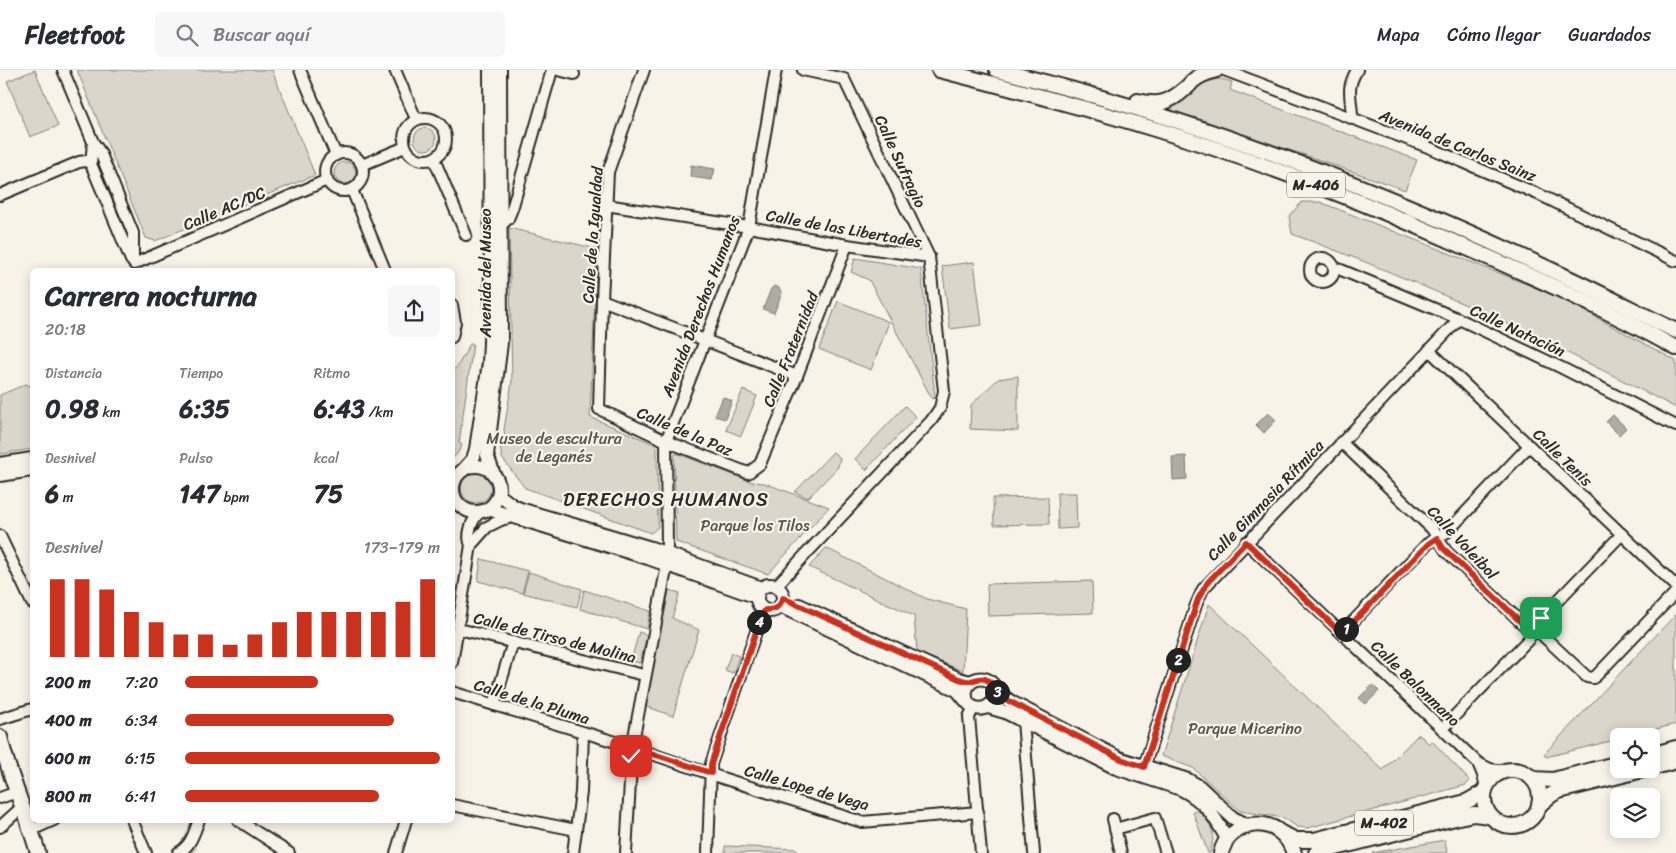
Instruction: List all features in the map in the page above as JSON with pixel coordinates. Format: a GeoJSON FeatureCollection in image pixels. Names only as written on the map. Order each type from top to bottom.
{"type":"FeatureCollection","features":[{"type":"Feature","properties":{"kind":"highway","name":"M-406"},"geometry":{"type":"LineString","coordinates":[[939,70],[1026,92],[1162,131],[1294,176],[1420,227],[1544,281],[1676,348]]}},
{"type":"Feature","properties":{"kind":"highway","name":"M-406"},"geometry":{"type":"LineString","coordinates":[[997,70],[1164,116],[1299,163],[1425,214],[1547,268],[1676,331]]}},
{"type":"Feature","properties":{"kind":"highway"},"geometry":{"type":"LineString","coordinates":[[1029,78],[1094,89],[1151,104],[1161,104],[1186,88],[1194,75],[1216,70]]}},
{"type":"Feature","properties":{"kind":"highway"},"geometry":{"type":"LineString","coordinates":[[0,737],[38,853]]}},
{"type":"Feature","properties":{"kind":"highway"},"geometry":{"type":"LineString","coordinates":[[1660,752],[1676,748]]}},
{"type":"Feature","properties":{"kind":"highway"},"geometry":{"type":"LineString","coordinates":[[1660,765],[1676,761]]}},
{"type":"Feature","properties":{"kind":"highway"},"geometry":{"type":"LineString","coordinates":[[1533,779],[1553,780],[1610,765]]}},
{"type":"Feature","properties":{"kind":"highway"},"geometry":{"type":"LineString","coordinates":[[1503,771],[1517,770],[1533,779],[1538,787],[1539,804]]}},
{"type":"Feature","properties":{"kind":"highway","name":"M-402"},"geometry":{"type":"LineString","coordinates":[[1283,834],[1296,840],[1314,840],[1466,802],[1485,789],[1492,778],[1503,771]]}},
{"type":"Feature","properties":{"kind":"highway","name":"M-402"},"geometry":{"type":"LineString","coordinates":[[1316,853],[1474,814],[1490,816],[1501,824],[1520,824],[1532,817],[1539,804],[1551,795],[1611,778]]}},
{"type":"Feature","properties":{"kind":"highway"},"geometry":{"type":"LineString","coordinates":[[1485,789],[1486,809],[1490,816]]}},
{"type":"Feature","properties":{"kind":"highway"},"geometry":{"type":"LineString","coordinates":[[1221,853],[1227,839],[1236,830],[1247,825],[1259,824],[1271,826],[1283,834],[1290,843],[1294,853]]}},
{"type":"Feature","properties":{"kind":"main road","name":"Avenida del Museo"},"geometry":{"type":"LineString","coordinates":[[458,475],[473,459],[476,449],[490,350],[490,70]]}},
{"type":"Feature","properties":{"kind":"main road","name":"Avenida del Museo"},"geometry":{"type":"LineString","coordinates":[[494,475],[488,460],[488,448],[500,356],[500,70]]}},
{"type":"Feature","properties":{"kind":"main road"},"geometry":{"type":"LineString","coordinates":[[0,464],[30,459]]}},
{"type":"Feature","properties":{"kind":"main road"},"geometry":{"type":"LineString","coordinates":[[458,475],[471,466],[480,466],[488,469],[494,475],[498,481],[499,495],[493,506],[484,511]]}},
{"type":"Feature","properties":{"kind":"main road"},"geometry":{"type":"LineString","coordinates":[[0,475],[30,470]]}},
{"type":"Feature","properties":{"kind":"main road"},"geometry":{"type":"LineString","coordinates":[[499,495],[512,505],[520,508],[759,592]]}},
{"type":"Feature","properties":{"kind":"main road"},"geometry":{"type":"LineString","coordinates":[[455,501],[469,511],[484,511],[512,517],[666,559]]}},
{"type":"Feature","properties":{"kind":"main road"},"geometry":{"type":"LineString","coordinates":[[759,592],[769,585],[776,586],[781,591],[782,602]]}},
{"type":"Feature","properties":{"kind":"main road"},"geometry":{"type":"LineString","coordinates":[[759,592],[759,605],[765,610],[773,610],[782,602]]}},
{"type":"Feature","properties":{"kind":"main road"},"geometry":{"type":"LineString","coordinates":[[782,602],[959,679],[970,682],[980,678],[985,679],[993,685],[1003,698],[1121,759],[1179,777],[1200,787],[1233,818],[1247,825]]}},
{"type":"Feature","properties":{"kind":"main road"},"geometry":{"type":"LineString","coordinates":[[782,602],[957,690],[970,704],[983,709],[988,707],[994,700],[995,690]]}},
{"type":"Feature","properties":{"kind":"main road"},"geometry":{"type":"LineString","coordinates":[[970,682],[965,691],[970,704]]}},
{"type":"Feature","properties":{"kind":"main road"},"geometry":{"type":"LineString","coordinates":[[988,707],[1005,712],[1116,768],[1191,794],[1207,806],[1217,819],[1227,839]]}},
{"type":"Feature","properties":{"kind":"street"},"geometry":{"type":"LineString","coordinates":[[62,70],[93,142],[100,152],[133,233],[134,265]]}},
{"type":"Feature","properties":{"kind":"street"},"geometry":{"type":"LineString","coordinates":[[300,70],[336,155]]}},
{"type":"Feature","properties":{"kind":"street"},"geometry":{"type":"LineString","coordinates":[[396,70],[416,119]]}},
{"type":"Feature","properties":{"kind":"street"},"geometry":{"type":"LineString","coordinates":[[501,225],[508,218],[512,209],[552,70]]}},
{"type":"Feature","properties":{"kind":"street"},"geometry":{"type":"LineString","coordinates":[[558,70],[574,74]]}},
{"type":"Feature","properties":{"kind":"street","name":"Calle de la Igualdad"},"geometry":{"type":"LineString","coordinates":[[599,408],[608,172],[644,70]]}},
{"type":"Feature","properties":{"kind":"street","name":"Avenida Derechos Humanos"},"geometry":{"type":"LineString","coordinates":[[626,853],[632,747],[666,559],[666,441],[749,227],[776,70]]}},
{"type":"Feature","properties":{"kind":"street","name":"Calle Sufragio"},"geometry":{"type":"LineString","coordinates":[[776,586],[936,415],[943,400],[944,381],[929,257],[844,78],[803,70]]}},
{"type":"Feature","properties":{"kind":"street","name":"Avenida de Carlos Sainz"},"geometry":{"type":"LineString","coordinates":[[1224,70],[1428,147],[1540,195],[1676,261]]}},
{"type":"Feature","properties":{"kind":"street"},"geometry":{"type":"LineString","coordinates":[[1352,118],[1349,94],[1351,80],[1357,70]]}},
{"type":"Feature","properties":{"kind":"street"},"geometry":{"type":"LineString","coordinates":[[423,117],[434,119],[445,131],[445,146],[434,159],[420,160],[413,157],[405,147],[403,135],[408,125],[416,119],[423,117]]}},
{"type":"Feature","properties":{"kind":"street"},"geometry":{"type":"LineString","coordinates":[[93,142],[91,164],[134,265]]}},
{"type":"Feature","properties":{"kind":"street"},"geometry":{"type":"LineString","coordinates":[[362,165],[405,147]]}},
{"type":"Feature","properties":{"kind":"street"},"geometry":{"type":"LineString","coordinates":[[336,155],[351,155],[356,157],[362,165],[363,174],[360,182],[352,190],[340,191],[334,188],[327,180],[328,163],[336,155]]}},
{"type":"Feature","properties":{"kind":"street"},"geometry":{"type":"LineString","coordinates":[[434,159],[466,235]]}},
{"type":"Feature","properties":{"kind":"street"},"geometry":{"type":"LineString","coordinates":[[0,195],[79,162],[86,161],[91,164]]}},
{"type":"Feature","properties":{"kind":"street","name":"Calle AC/DC"},"geometry":{"type":"LineString","coordinates":[[134,265],[327,180]]}},
{"type":"Feature","properties":{"kind":"street"},"geometry":{"type":"LineString","coordinates":[[352,190],[384,268]]}},
{"type":"Feature","properties":{"kind":"street","name":"Calle de las Libertades"},"geometry":{"type":"LineString","coordinates":[[606,205],[929,257]]}},
{"type":"Feature","properties":{"kind":"street","name":"Calle Fraternidad"},"geometry":{"type":"LineString","coordinates":[[760,464],[797,376],[847,245]]}},
{"type":"Feature","properties":{"kind":"street","name":"Calle Natación"},"geometry":{"type":"LineString","coordinates":[[1337,270],[1459,319],[1562,368],[1676,426]]}},
{"type":"Feature","properties":{"kind":"street"},"geometry":{"type":"LineString","coordinates":[[602,300],[797,376]]}},
{"type":"Feature","properties":{"kind":"street","name":"Calle Gimnasia Rítmica"},"geometry":{"type":"LineString","coordinates":[[1144,767],[1198,599],[1208,582],[1459,319]]}},
{"type":"Feature","properties":{"kind":"street","name":"Calle Tenis"},"geometry":{"type":"LineString","coordinates":[[1429,350],[1676,586]]}},
{"type":"Feature","properties":{"kind":"street","name":"Calle de la Paz"},"geometry":{"type":"LineString","coordinates":[[599,408],[666,441],[748,473],[760,464]]}},
{"type":"Feature","properties":{"kind":"street","name":"Calle Voleibol"},"geometry":{"type":"LineString","coordinates":[[1341,442],[1432,529],[1443,548],[1523,624],[1542,634],[1587,677],[1596,676],[1676,592]]}},
{"type":"Feature","properties":{"kind":"street"},"geometry":{"type":"LineString","coordinates":[[1342,634],[1428,544],[1447,532],[1529,446]]}},
{"type":"Feature","properties":{"kind":"street"},"geometry":{"type":"LineString","coordinates":[[455,649],[471,546],[469,541],[472,524],[477,514],[484,511]]}},
{"type":"Feature","properties":{"kind":"street"},"geometry":{"type":"LineString","coordinates":[[471,546],[487,527],[512,517]]}},
{"type":"Feature","properties":{"kind":"street"},"geometry":{"type":"LineString","coordinates":[[1442,729],[1528,640],[1541,618],[1622,534]]}},
{"type":"Feature","properties":{"kind":"street"},"geometry":{"type":"LineString","coordinates":[[0,536],[28,588]]}},
{"type":"Feature","properties":{"kind":"street","name":"Calle Balonmano"},"geometry":{"type":"LineString","coordinates":[[1246,542],[1478,763],[1490,769],[1503,771]]}},
{"type":"Feature","properties":{"kind":"street"},"geometry":{"type":"LineString","coordinates":[[708,853],[711,764],[765,610]]}},
{"type":"Feature","properties":{"kind":"street","name":"Calle de Tirso de Molina"},"geometry":{"type":"LineString","coordinates":[[458,629],[644,675]]}},
{"type":"Feature","properties":{"kind":"street"},"geometry":{"type":"LineString","coordinates":[[494,705],[512,642]]}},
{"type":"Feature","properties":{"kind":"street","name":"Calle de la Pluma"},"geometry":{"type":"LineString","coordinates":[[455,693],[632,747]]}},
{"type":"Feature","properties":{"kind":"street"},"geometry":{"type":"LineString","coordinates":[[970,704],[969,718],[981,853]]}},
{"type":"Feature","properties":{"kind":"street"},"geometry":{"type":"LineString","coordinates":[[0,719],[30,710]]}},
{"type":"Feature","properties":{"kind":"street"},"geometry":{"type":"LineString","coordinates":[[1023,721],[1034,853]]}},
{"type":"Feature","properties":{"kind":"street"},"geometry":{"type":"LineString","coordinates":[[573,853],[581,792],[584,733]]}},
{"type":"Feature","properties":{"kind":"street","name":"Calle Lope de Vega"},"geometry":{"type":"LineString","coordinates":[[632,747],[862,822],[978,812]]}},
{"type":"Feature","properties":{"kind":"street","name":"Calle Balonmano"},"geometry":{"type":"LineString","coordinates":[[1478,763],[1483,775],[1485,789]]}},
{"type":"Feature","properties":{"kind":"street"},"geometry":{"type":"LineString","coordinates":[[0,798],[17,792]]}},
{"type":"Feature","properties":{"kind":"street"},"geometry":{"type":"LineString","coordinates":[[455,806],[576,830]]}},
{"type":"Feature","properties":{"kind":"street"},"geometry":{"type":"LineString","coordinates":[[0,827],[22,807]]}},
{"type":"Feature","properties":{"kind":"street"},"geometry":{"type":"LineString","coordinates":[[1120,853],[1114,824],[1155,818],[1166,853]]}},
{"type":"Feature","properties":{"kind":"street"},"geometry":{"type":"LineString","coordinates":[[32,830],[47,823]]}},
{"type":"Feature","properties":{"kind":"street"},"geometry":{"type":"LineString","coordinates":[[133,823],[146,853]]}},
{"type":"Feature","properties":{"kind":"street"},"geometry":{"type":"LineString","coordinates":[[178,853],[188,844],[198,823]]}},
{"type":"Feature","properties":{"kind":"street"},"geometry":{"type":"LineString","coordinates":[[243,823],[289,853]]}},
{"type":"Feature","properties":{"kind":"street"},"geometry":{"type":"LineString","coordinates":[[396,853],[405,823]]}},
{"type":"Feature","properties":{"kind":"green space"},"geometry":{"type":"Polygon","coordinates":[[[35,70],[58,126],[30,137],[7,81],[35,70]]]}},
{"type":"Feature","properties":{"kind":"green space"},"geometry":{"type":"Polygon","coordinates":[[[77,70],[272,70],[315,175],[155,241],[146,238],[77,70]]]}},
{"type":"Feature","properties":{"kind":"green space"},"geometry":{"type":"Polygon","coordinates":[[[1222,79],[1232,82],[1230,90],[1417,160],[1405,190],[1305,155],[1204,124],[1165,107],[1188,94],[1206,80],[1222,79]]]}},
{"type":"Feature","properties":{"kind":"green space"},"geometry":{"type":"Polygon","coordinates":[[[425,128],[433,131],[436,139],[433,147],[425,150],[417,147],[414,139],[417,131],[425,128]]]}},
{"type":"Feature","properties":{"kind":"green space"},"geometry":{"type":"Polygon","coordinates":[[[345,162],[353,165],[356,173],[353,181],[345,184],[337,181],[334,173],[337,165],[345,162]]]}},
{"type":"Feature","properties":{"kind":"green space"},"geometry":{"type":"Polygon","coordinates":[[[1302,202],[1320,202],[1559,297],[1676,361],[1676,408],[1535,337],[1439,293],[1292,234],[1289,216],[1302,202]]]}},
{"type":"Feature","properties":{"kind":"green space","name":"Museo de escultura de Leganés"},"geometry":{"type":"Polygon","coordinates":[[[509,228],[597,249],[590,417],[654,444],[657,448],[658,527],[651,533],[525,488],[502,458],[500,447],[505,439],[504,429],[512,382],[509,228]]]}},
{"type":"Feature","properties":{"kind":"green space"},"geometry":{"type":"Polygon","coordinates":[[[855,258],[921,269],[935,397],[932,399],[869,280],[851,272],[855,258]]]}},
{"type":"Feature","properties":{"kind":"green space"},"geometry":{"type":"Polygon","coordinates":[[[974,262],[982,325],[950,329],[942,266],[974,262]]]}},
{"type":"Feature","properties":{"kind":"green space"},"geometry":{"type":"Polygon","coordinates":[[[838,301],[889,322],[871,370],[819,349],[838,301]]]}},
{"type":"Feature","properties":{"kind":"green space"},"geometry":{"type":"Polygon","coordinates":[[[470,344],[473,344],[459,443],[462,445],[455,456],[455,368],[470,344]]]}},
{"type":"Feature","properties":{"kind":"green space"},"geometry":{"type":"Polygon","coordinates":[[[1018,376],[1018,431],[970,429],[971,405],[998,379],[1018,376]]]}},
{"type":"Feature","properties":{"kind":"green space"},"geometry":{"type":"Polygon","coordinates":[[[26,384],[30,386],[30,449],[0,454],[0,395],[26,384]]]}},
{"type":"Feature","properties":{"kind":"green space"},"geometry":{"type":"Polygon","coordinates":[[[743,390],[757,396],[741,436],[726,430],[743,390]]]}},
{"type":"Feature","properties":{"kind":"green space"},"geometry":{"type":"Polygon","coordinates":[[[905,406],[916,417],[866,470],[855,459],[905,406]]]}},
{"type":"Feature","properties":{"kind":"green space"},"geometry":{"type":"Polygon","coordinates":[[[833,452],[840,458],[838,467],[808,498],[795,492],[833,452]]]}},
{"type":"Feature","properties":{"kind":"green space","name":"Parque los Tilos"},"geometry":{"type":"Polygon","coordinates":[[[676,453],[752,482],[764,483],[829,507],[768,574],[676,542],[674,456],[676,453]]]}},
{"type":"Feature","properties":{"kind":"green space"},"geometry":{"type":"Polygon","coordinates":[[[476,473],[487,477],[491,488],[487,499],[476,503],[465,499],[461,488],[465,477],[476,473]]]}},
{"type":"Feature","properties":{"kind":"green space"},"geometry":{"type":"Polygon","coordinates":[[[1057,493],[1076,493],[1077,528],[1058,529],[1057,493]]]}},
{"type":"Feature","properties":{"kind":"green space"},"geometry":{"type":"Polygon","coordinates":[[[1048,497],[1049,524],[994,525],[993,498],[1048,497]]]}},
{"type":"Feature","properties":{"kind":"green space"},"geometry":{"type":"Polygon","coordinates":[[[826,548],[927,599],[966,609],[963,671],[917,652],[914,616],[809,567],[826,548]]]}},
{"type":"Feature","properties":{"kind":"green space"},"geometry":{"type":"Polygon","coordinates":[[[481,559],[528,571],[522,593],[478,581],[481,559]]]}},
{"type":"Feature","properties":{"kind":"green space"},"geometry":{"type":"Polygon","coordinates":[[[529,572],[582,589],[577,607],[523,593],[529,572]]]}},
{"type":"Feature","properties":{"kind":"green space"},"geometry":{"type":"Polygon","coordinates":[[[1092,581],[1093,613],[988,616],[987,584],[1092,581]]]}},
{"type":"Feature","properties":{"kind":"green space"},"geometry":{"type":"Polygon","coordinates":[[[584,590],[650,611],[647,629],[580,609],[584,590]]]}},
{"type":"Feature","properties":{"kind":"green space"},"geometry":{"type":"Polygon","coordinates":[[[669,590],[680,593],[672,618],[699,630],[673,716],[645,706],[669,590]]]}},
{"type":"Feature","properties":{"kind":"green space","name":"Parque Micerino"},"geometry":{"type":"Polygon","coordinates":[[[1209,604],[1383,770],[1419,734],[1429,744],[1432,741],[1470,781],[1466,785],[1308,828],[1297,827],[1284,818],[1240,811],[1193,768],[1161,756],[1209,604]]]}},
{"type":"Feature","properties":{"kind":"green space"},"geometry":{"type":"Polygon","coordinates":[[[1676,614],[1676,724],[1660,728],[1610,728],[1610,741],[1546,757],[1544,754],[1676,614]]]}},
{"type":"Feature","properties":{"kind":"green space"},"geometry":{"type":"Polygon","coordinates":[[[639,632],[647,635],[640,663],[631,661],[639,632]]]}},
{"type":"Feature","properties":{"kind":"green space"},"geometry":{"type":"Polygon","coordinates":[[[731,653],[739,656],[733,673],[725,670],[731,653]]]}},
{"type":"Feature","properties":{"kind":"green space"},"geometry":{"type":"Polygon","coordinates":[[[1197,810],[1207,820],[1212,829],[1213,840],[1210,853],[1208,853],[1193,812],[1197,810]]]}},
{"type":"Feature","properties":{"kind":"green space"},"geometry":{"type":"Polygon","coordinates":[[[1445,840],[1447,853],[1372,853],[1445,840]]]}},
{"type":"Feature","properties":{"kind":"green space"},"geometry":{"type":"Polygon","coordinates":[[[725,846],[797,849],[797,853],[725,853],[725,846]]]}},
{"type":"Feature","properties":{"kind":"shaded area"},"geometry":{"type":"Polygon","coordinates":[[[691,165],[715,169],[712,180],[690,177],[691,165]]]}},
{"type":"Feature","properties":{"kind":"shaded area"},"geometry":{"type":"Polygon","coordinates":[[[774,286],[779,288],[782,293],[774,313],[763,309],[774,286]]]}},
{"type":"Feature","properties":{"kind":"shaded area"},"geometry":{"type":"Polygon","coordinates":[[[723,397],[732,401],[725,419],[715,416],[723,397]]]}},
{"type":"Feature","properties":{"kind":"shaded area"},"geometry":{"type":"Polygon","coordinates":[[[1268,413],[1276,420],[1264,433],[1256,425],[1268,413]]]}},
{"type":"Feature","properties":{"kind":"shaded area"},"geometry":{"type":"Polygon","coordinates":[[[1613,415],[1626,428],[1619,435],[1606,422],[1613,415]]]}},
{"type":"Feature","properties":{"kind":"shaded area"},"geometry":{"type":"Polygon","coordinates":[[[1186,456],[1187,479],[1173,480],[1172,457],[1186,456]]]}},
{"type":"Feature","properties":{"kind":"shaded area"},"geometry":{"type":"Polygon","coordinates":[[[1372,685],[1379,691],[1366,704],[1359,698],[1372,685]]]}},
{"type":"Feature","properties":{"kind":"tunnel"},"geometry":{"type":"LineString","coordinates":[[186,847],[196,853]]}},
{"type":"Feature","properties":{"kind":"district","name":"DERECHOS HUMANOS"},"geometry":{"type":"Point","coordinates":[666,499]}},
{"type":"Feature","properties":{"kind":"route"},"geometry":{"type":"LineString","coordinates":[[631,756],[632,747],[711,773],[711,764],[761,617],[765,610],[773,610],[780,606],[783,598],[959,679],[970,682],[980,678],[990,681],[1003,698],[1121,759],[1144,767],[1198,599],[1208,582],[1246,542],[1342,634],[1428,544],[1437,538],[1443,548],[1523,624],[1534,630],[1541,618]]}}]}
